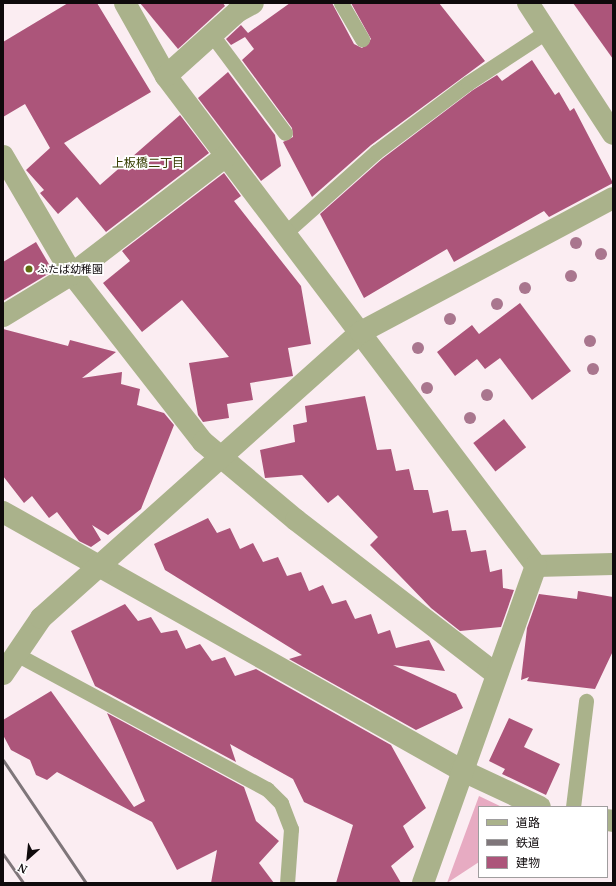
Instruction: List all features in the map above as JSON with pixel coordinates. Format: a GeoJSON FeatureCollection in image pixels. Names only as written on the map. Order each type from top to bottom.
{"type":"FeatureCollection","features":[{"type":"Feature","properties":{"kind":"street"},"geometry":{"type":"LineString","coordinates":[[125,3],[166,76],[361,332],[536,566]]}},
{"type":"Feature","properties":{"kind":"street"},"geometry":{"type":"LineString","coordinates":[[166,76],[212,35],[253,3]]}},
{"type":"Feature","properties":{"kind":"street"},"geometry":{"type":"LineString","coordinates":[[528,3],[613,134]]}},
{"type":"Feature","properties":{"kind":"street"},"geometry":{"type":"LineString","coordinates":[[3,156],[72,274],[203,442],[400,603],[495,674]]}},
{"type":"Feature","properties":{"kind":"street"},"geometry":{"type":"LineString","coordinates":[[3,316],[72,274],[226,156]]}},
{"type":"Feature","properties":{"kind":"street"},"geometry":{"type":"LineString","coordinates":[[3,674],[41,618],[220,456],[361,332],[613,198]]}},
{"type":"Feature","properties":{"kind":"street"},"geometry":{"type":"LineString","coordinates":[[3,512],[98,567],[461,770],[538,806]]}},
{"type":"Feature","properties":{"kind":"street"},"geometry":{"type":"LineString","coordinates":[[536,566],[613,564]]}},
{"type":"Feature","properties":{"kind":"street"},"geometry":{"type":"LineString","coordinates":[[423,883],[495,674],[536,566]]}},
{"type":"Feature","properties":{"kind":"lane"},"geometry":{"type":"LineString","coordinates":[[341,3],[362,39]]}},
{"type":"Feature","properties":{"kind":"lane"},"geometry":{"type":"LineString","coordinates":[[286,233],[376,152],[468,83],[546,32]]}},
{"type":"Feature","properties":{"kind":"lane"},"geometry":{"type":"LineString","coordinates":[[212,35],[285,133]]}},
{"type":"Feature","properties":{"kind":"lane"},"geometry":{"type":"LineString","coordinates":[[16,654],[267,789],[281,803],[291,829],[287,883]]}},
{"type":"Feature","properties":{"kind":"lane"},"geometry":{"type":"LineString","coordinates":[[573,806],[586,701]]}},
{"type":"Feature","properties":{"kind":"shaded area"},"geometry":{"type":"Polygon","coordinates":[[[479,796],[500,806],[478,806],[478,863],[447,883],[479,796]]]}},
{"type":"Feature","properties":{"kind":"building"},"geometry":{"type":"Polygon","coordinates":[[[68,3],[97,3],[151,92],[64,143],[100,185],[180,115],[209,153],[106,232],[77,197],[58,214],[40,193],[44,190],[26,170],[50,148],[25,104],[3,117],[3,42],[68,3]]]}},
{"type":"Feature","properties":{"kind":"building"},"geometry":{"type":"Polygon","coordinates":[[[140,3],[223,3],[225,6],[178,49],[140,3]]]}},
{"type":"Feature","properties":{"kind":"building"},"geometry":{"type":"Polygon","coordinates":[[[290,3],[332,3],[354,44],[362,48],[371,39],[351,3],[439,3],[485,61],[371,145],[312,197],[283,142],[293,137],[292,128],[242,60],[254,49],[245,37],[231,45],[226,39],[241,25],[248,33],[290,3]]]}},
{"type":"Feature","properties":{"kind":"building"},"geometry":{"type":"Polygon","coordinates":[[[573,3],[613,3],[613,59],[573,3]]]}},
{"type":"Feature","properties":{"kind":"building"},"geometry":{"type":"Polygon","coordinates":[[[532,60],[555,95],[559,92],[570,111],[574,108],[613,183],[549,217],[544,211],[454,262],[447,249],[364,298],[320,214],[382,159],[473,90],[497,75],[502,81],[532,60]]]}},
{"type":"Feature","properties":{"kind":"building"},"geometry":{"type":"Polygon","coordinates":[[[228,72],[275,135],[281,166],[261,181],[198,98],[228,72]]]}},
{"type":"Feature","properties":{"kind":"building"},"geometry":{"type":"Polygon","coordinates":[[[224,173],[241,196],[234,201],[301,286],[311,344],[288,348],[293,376],[250,383],[253,400],[227,404],[229,418],[203,422],[198,415],[189,363],[229,357],[182,300],[142,332],[103,283],[130,261],[122,251],[224,173]]]}},
{"type":"Feature","properties":{"kind":"building"},"geometry":{"type":"Polygon","coordinates":[[[36,242],[53,271],[3,301],[3,262],[36,242]]]}},
{"type":"Feature","properties":{"kind":"building"},"geometry":{"type":"Polygon","coordinates":[[[520,303],[571,371],[532,400],[500,358],[485,369],[477,359],[455,376],[437,352],[472,325],[479,334],[520,303]]]}},
{"type":"Feature","properties":{"kind":"building"},"geometry":{"type":"Polygon","coordinates":[[[3,329],[68,346],[70,340],[116,352],[82,378],[122,372],[121,384],[140,389],[137,405],[164,413],[174,425],[141,509],[108,535],[92,525],[101,540],[91,547],[79,541],[57,512],[49,518],[32,496],[24,503],[3,476],[3,329]]]}},
{"type":"Feature","properties":{"kind":"building"},"geometry":{"type":"Polygon","coordinates":[[[365,396],[377,450],[391,449],[396,471],[409,469],[414,490],[428,490],[433,513],[448,510],[452,531],[466,530],[471,552],[486,550],[490,572],[502,569],[503,588],[514,590],[501,627],[460,631],[431,608],[370,545],[378,537],[338,495],[328,503],[302,475],[265,478],[260,450],[295,442],[293,425],[307,422],[305,406],[365,396]]]}},
{"type":"Feature","properties":{"kind":"building"},"geometry":{"type":"Polygon","coordinates":[[[504,419],[526,447],[495,471],[473,443],[504,419]]]}},
{"type":"Feature","properties":{"kind":"building"},"geometry":{"type":"Polygon","coordinates":[[[208,518],[217,533],[230,528],[240,549],[253,543],[263,562],[278,557],[287,576],[301,572],[309,591],[323,585],[332,604],[346,600],[355,619],[371,614],[378,634],[390,630],[396,648],[429,640],[445,671],[393,665],[456,694],[463,708],[416,730],[289,659],[302,655],[165,570],[154,544],[208,518]]]}},
{"type":"Feature","properties":{"kind":"building"},"geometry":{"type":"Polygon","coordinates":[[[578,591],[613,597],[613,651],[595,689],[527,681],[529,677],[521,680],[527,628],[539,594],[577,599],[578,591]]]}},
{"type":"Feature","properties":{"kind":"building"},"geometry":{"type":"Polygon","coordinates":[[[125,604],[138,621],[151,617],[161,633],[177,630],[186,649],[200,644],[212,661],[225,657],[235,676],[256,669],[391,745],[426,808],[403,826],[414,847],[391,866],[401,883],[336,883],[353,825],[304,802],[293,779],[230,744],[236,762],[95,686],[71,631],[125,604]]]}},
{"type":"Feature","properties":{"kind":"building"},"geometry":{"type":"Polygon","coordinates":[[[51,691],[134,807],[145,801],[107,713],[244,787],[256,821],[279,841],[259,863],[274,883],[211,883],[217,850],[177,870],[152,822],[57,772],[47,780],[36,775],[30,760],[11,750],[3,735],[3,720],[51,691]]]}},
{"type":"Feature","properties":{"kind":"building"},"geometry":{"type":"Polygon","coordinates":[[[509,718],[533,729],[524,747],[560,764],[546,795],[502,774],[505,769],[489,761],[509,718]]]}},
{"type":"Feature","properties":{"kind":"railway"},"geometry":{"type":"LineString","coordinates":[[3,760],[86,883]]}},
{"type":"Feature","properties":{"kind":"railway"},"geometry":{"type":"LineString","coordinates":[[3,854],[23,883]]}},
{"type":"Feature","properties":{"kind":"place","name":"ふたば幼稚園"},"geometry":{"type":"Point","coordinates":[29,269]}},
{"type":"Feature","properties":{"kind":"district","name":"上板橋二丁目"},"geometry":{"type":"Point","coordinates":[148,163]}}]}
